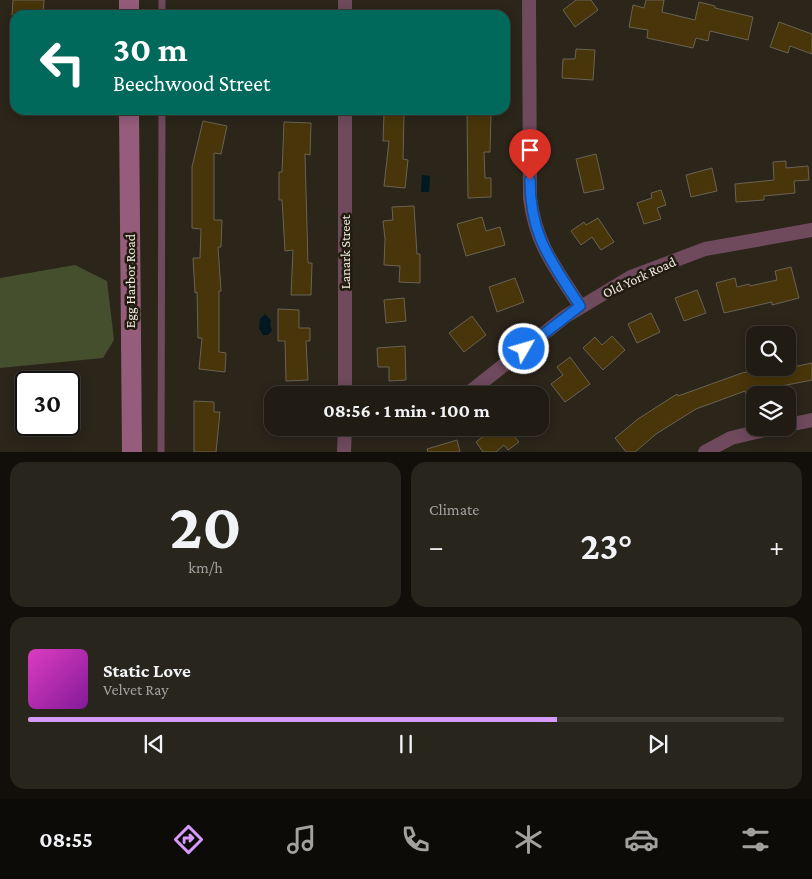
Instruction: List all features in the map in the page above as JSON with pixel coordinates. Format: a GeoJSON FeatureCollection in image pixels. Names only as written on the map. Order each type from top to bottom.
{"type":"FeatureCollection","features":[{"type":"Feature","properties":{"kind":"main road","name":"Egg Harbor Road"},"geometry":{"type":"LineString","coordinates":[[129,115],[132,452]]}},
{"type":"Feature","properties":{"kind":"street"},"geometry":{"type":"LineString","coordinates":[[529,0],[530,198],[532,214],[535,229],[544,248],[580,306]]}},
{"type":"Feature","properties":{"kind":"street","name":"Lanark Street"},"geometry":{"type":"LineString","coordinates":[[345,115],[345,386]]}},
{"type":"Feature","properties":{"kind":"street","name":"Old York Road"},"geometry":{"type":"LineString","coordinates":[[478,386],[580,306],[631,277],[684,256],[726,244],[812,230]]}},
{"type":"Feature","properties":{"kind":"street"},"geometry":{"type":"LineString","coordinates":[[796,423],[812,420]]}},
{"type":"Feature","properties":{"kind":"street"},"geometry":{"type":"LineString","coordinates":[[705,452],[731,438],[746,434]]}},
{"type":"Feature","properties":{"kind":"street"},"geometry":{"type":"LineString","coordinates":[[344,452],[345,436]]}},
{"type":"Feature","properties":{"kind":"lane"},"geometry":{"type":"LineString","coordinates":[[161,452],[162,115]]}},
{"type":"Feature","properties":{"kind":"green space"},"geometry":{"type":"Polygon","coordinates":[[[75,265],[107,281],[114,340],[103,358],[0,368],[0,278],[75,265]]]}},
{"type":"Feature","properties":{"kind":"water"},"geometry":{"type":"Polygon","coordinates":[[[422,175],[430,176],[429,192],[421,192],[422,175]]]}},
{"type":"Feature","properties":{"kind":"water"},"geometry":{"type":"Polygon","coordinates":[[[265,314],[271,320],[272,330],[268,335],[263,335],[259,328],[260,319],[265,314]]]}},
{"type":"Feature","properties":{"kind":"building"},"geometry":{"type":"Polygon","coordinates":[[[13,0],[44,0],[43,10],[12,10],[13,0]]]}},
{"type":"Feature","properties":{"kind":"building"},"geometry":{"type":"Polygon","coordinates":[[[576,0],[591,0],[598,10],[575,27],[563,10],[576,0]]]}},
{"type":"Feature","properties":{"kind":"building"},"geometry":{"type":"Polygon","coordinates":[[[646,0],[664,0],[662,12],[695,20],[699,2],[753,17],[748,40],[710,31],[708,41],[696,38],[693,48],[647,38],[648,30],[629,27],[633,5],[644,8],[646,0]]]}},
{"type":"Feature","properties":{"kind":"building"},"geometry":{"type":"Polygon","coordinates":[[[779,22],[812,34],[812,54],[790,46],[788,53],[770,47],[779,22]]]}},
{"type":"Feature","properties":{"kind":"building"},"geometry":{"type":"Polygon","coordinates":[[[576,49],[595,50],[593,80],[562,78],[563,59],[575,59],[576,49]]]}},
{"type":"Feature","properties":{"kind":"building"},"geometry":{"type":"Polygon","coordinates":[[[384,115],[404,115],[403,159],[408,160],[405,188],[384,186],[389,141],[383,141],[384,115]]]}},
{"type":"Feature","properties":{"kind":"building"},"geometry":{"type":"Polygon","coordinates":[[[467,115],[491,115],[490,152],[484,152],[485,178],[491,178],[491,197],[468,198],[467,115]]]}},
{"type":"Feature","properties":{"kind":"building"},"geometry":{"type":"Polygon","coordinates":[[[203,121],[227,126],[221,154],[214,153],[214,220],[222,220],[221,247],[218,247],[221,291],[219,291],[219,352],[226,353],[225,372],[199,369],[202,338],[198,338],[197,292],[195,293],[193,258],[200,258],[201,229],[192,228],[192,167],[203,121]]]}},
{"type":"Feature","properties":{"kind":"building"},"geometry":{"type":"Polygon","coordinates":[[[284,122],[311,123],[310,155],[305,154],[308,263],[312,263],[311,295],[291,295],[293,250],[285,251],[282,200],[279,200],[279,172],[282,172],[284,122]]]}},
{"type":"Feature","properties":{"kind":"building"},"geometry":{"type":"Polygon","coordinates":[[[596,154],[604,189],[584,193],[576,159],[596,154]]]}},
{"type":"Feature","properties":{"kind":"building"},"geometry":{"type":"Polygon","coordinates":[[[786,161],[786,168],[808,166],[809,180],[794,181],[795,193],[764,196],[764,200],[736,202],[735,184],[774,180],[773,162],[786,161]]]}},
{"type":"Feature","properties":{"kind":"building"},"geometry":{"type":"Polygon","coordinates":[[[712,168],[717,191],[691,197],[686,175],[712,168]]]}},
{"type":"Feature","properties":{"kind":"building"},"geometry":{"type":"Polygon","coordinates":[[[661,190],[666,205],[657,208],[661,219],[644,224],[637,203],[652,198],[651,193],[661,190]]]}},
{"type":"Feature","properties":{"kind":"building"},"geometry":{"type":"Polygon","coordinates":[[[414,206],[417,254],[420,254],[420,283],[399,282],[400,266],[384,265],[385,239],[383,221],[393,220],[392,207],[414,206]]]}},
{"type":"Feature","properties":{"kind":"building"},"geometry":{"type":"Polygon","coordinates":[[[482,217],[486,231],[500,227],[505,245],[466,256],[457,224],[482,217]]]}},
{"type":"Feature","properties":{"kind":"building"},"geometry":{"type":"Polygon","coordinates":[[[598,218],[614,242],[601,250],[592,237],[581,245],[571,231],[584,222],[586,225],[598,218]]]}},
{"type":"Feature","properties":{"kind":"building"},"geometry":{"type":"Polygon","coordinates":[[[791,267],[799,298],[772,305],[772,302],[724,313],[716,283],[735,278],[737,287],[749,284],[750,286],[777,280],[775,271],[791,267]]]}},
{"type":"Feature","properties":{"kind":"building"},"geometry":{"type":"Polygon","coordinates":[[[515,278],[524,302],[497,312],[489,287],[515,278]]]}},
{"type":"Feature","properties":{"kind":"building"},"geometry":{"type":"Polygon","coordinates":[[[697,290],[706,313],[684,321],[675,298],[697,290]]]}},
{"type":"Feature","properties":{"kind":"building"},"geometry":{"type":"Polygon","coordinates":[[[404,298],[406,321],[386,323],[384,300],[404,298]]]}},
{"type":"Feature","properties":{"kind":"building"},"geometry":{"type":"Polygon","coordinates":[[[278,309],[299,310],[299,328],[310,328],[310,341],[306,341],[308,380],[286,381],[285,341],[278,341],[278,309]]]}},
{"type":"Feature","properties":{"kind":"building"},"geometry":{"type":"Polygon","coordinates":[[[651,313],[660,332],[637,343],[628,324],[651,313]]]}},
{"type":"Feature","properties":{"kind":"building"},"geometry":{"type":"Polygon","coordinates":[[[472,316],[486,335],[464,352],[449,333],[472,316]]]}},
{"type":"Feature","properties":{"kind":"building"},"geometry":{"type":"Polygon","coordinates":[[[612,336],[625,350],[603,370],[583,348],[595,337],[602,345],[612,336]]]}},
{"type":"Feature","properties":{"kind":"building"},"geometry":{"type":"Polygon","coordinates":[[[405,346],[406,380],[389,381],[389,367],[378,367],[377,348],[405,346]]]}},
{"type":"Feature","properties":{"kind":"building"},"geometry":{"type":"Polygon","coordinates":[[[570,357],[590,384],[565,402],[551,384],[563,375],[557,367],[570,357]]]}},
{"type":"Feature","properties":{"kind":"building"},"geometry":{"type":"Polygon","coordinates":[[[812,363],[812,380],[782,386],[746,386],[746,393],[745,391],[696,409],[656,434],[635,452],[626,452],[615,438],[638,419],[677,394],[678,396],[746,372],[746,376],[796,376],[796,366],[812,363]]]}},
{"type":"Feature","properties":{"kind":"building"},"geometry":{"type":"Polygon","coordinates":[[[194,401],[214,402],[214,412],[220,412],[216,452],[194,452],[194,401]]]}},
{"type":"Feature","properties":{"kind":"building"},"geometry":{"type":"Polygon","coordinates":[[[484,436],[514,436],[519,442],[508,450],[504,445],[496,452],[483,452],[476,442],[484,436]]]}},
{"type":"Feature","properties":{"kind":"building"},"geometry":{"type":"Polygon","coordinates":[[[457,440],[460,452],[428,452],[427,449],[457,440]]]}},
{"type":"Feature","properties":{"kind":"route"},"geometry":{"type":"LineString","coordinates":[[524,349],[580,306],[540,242],[532,214],[530,180]]}}]}
